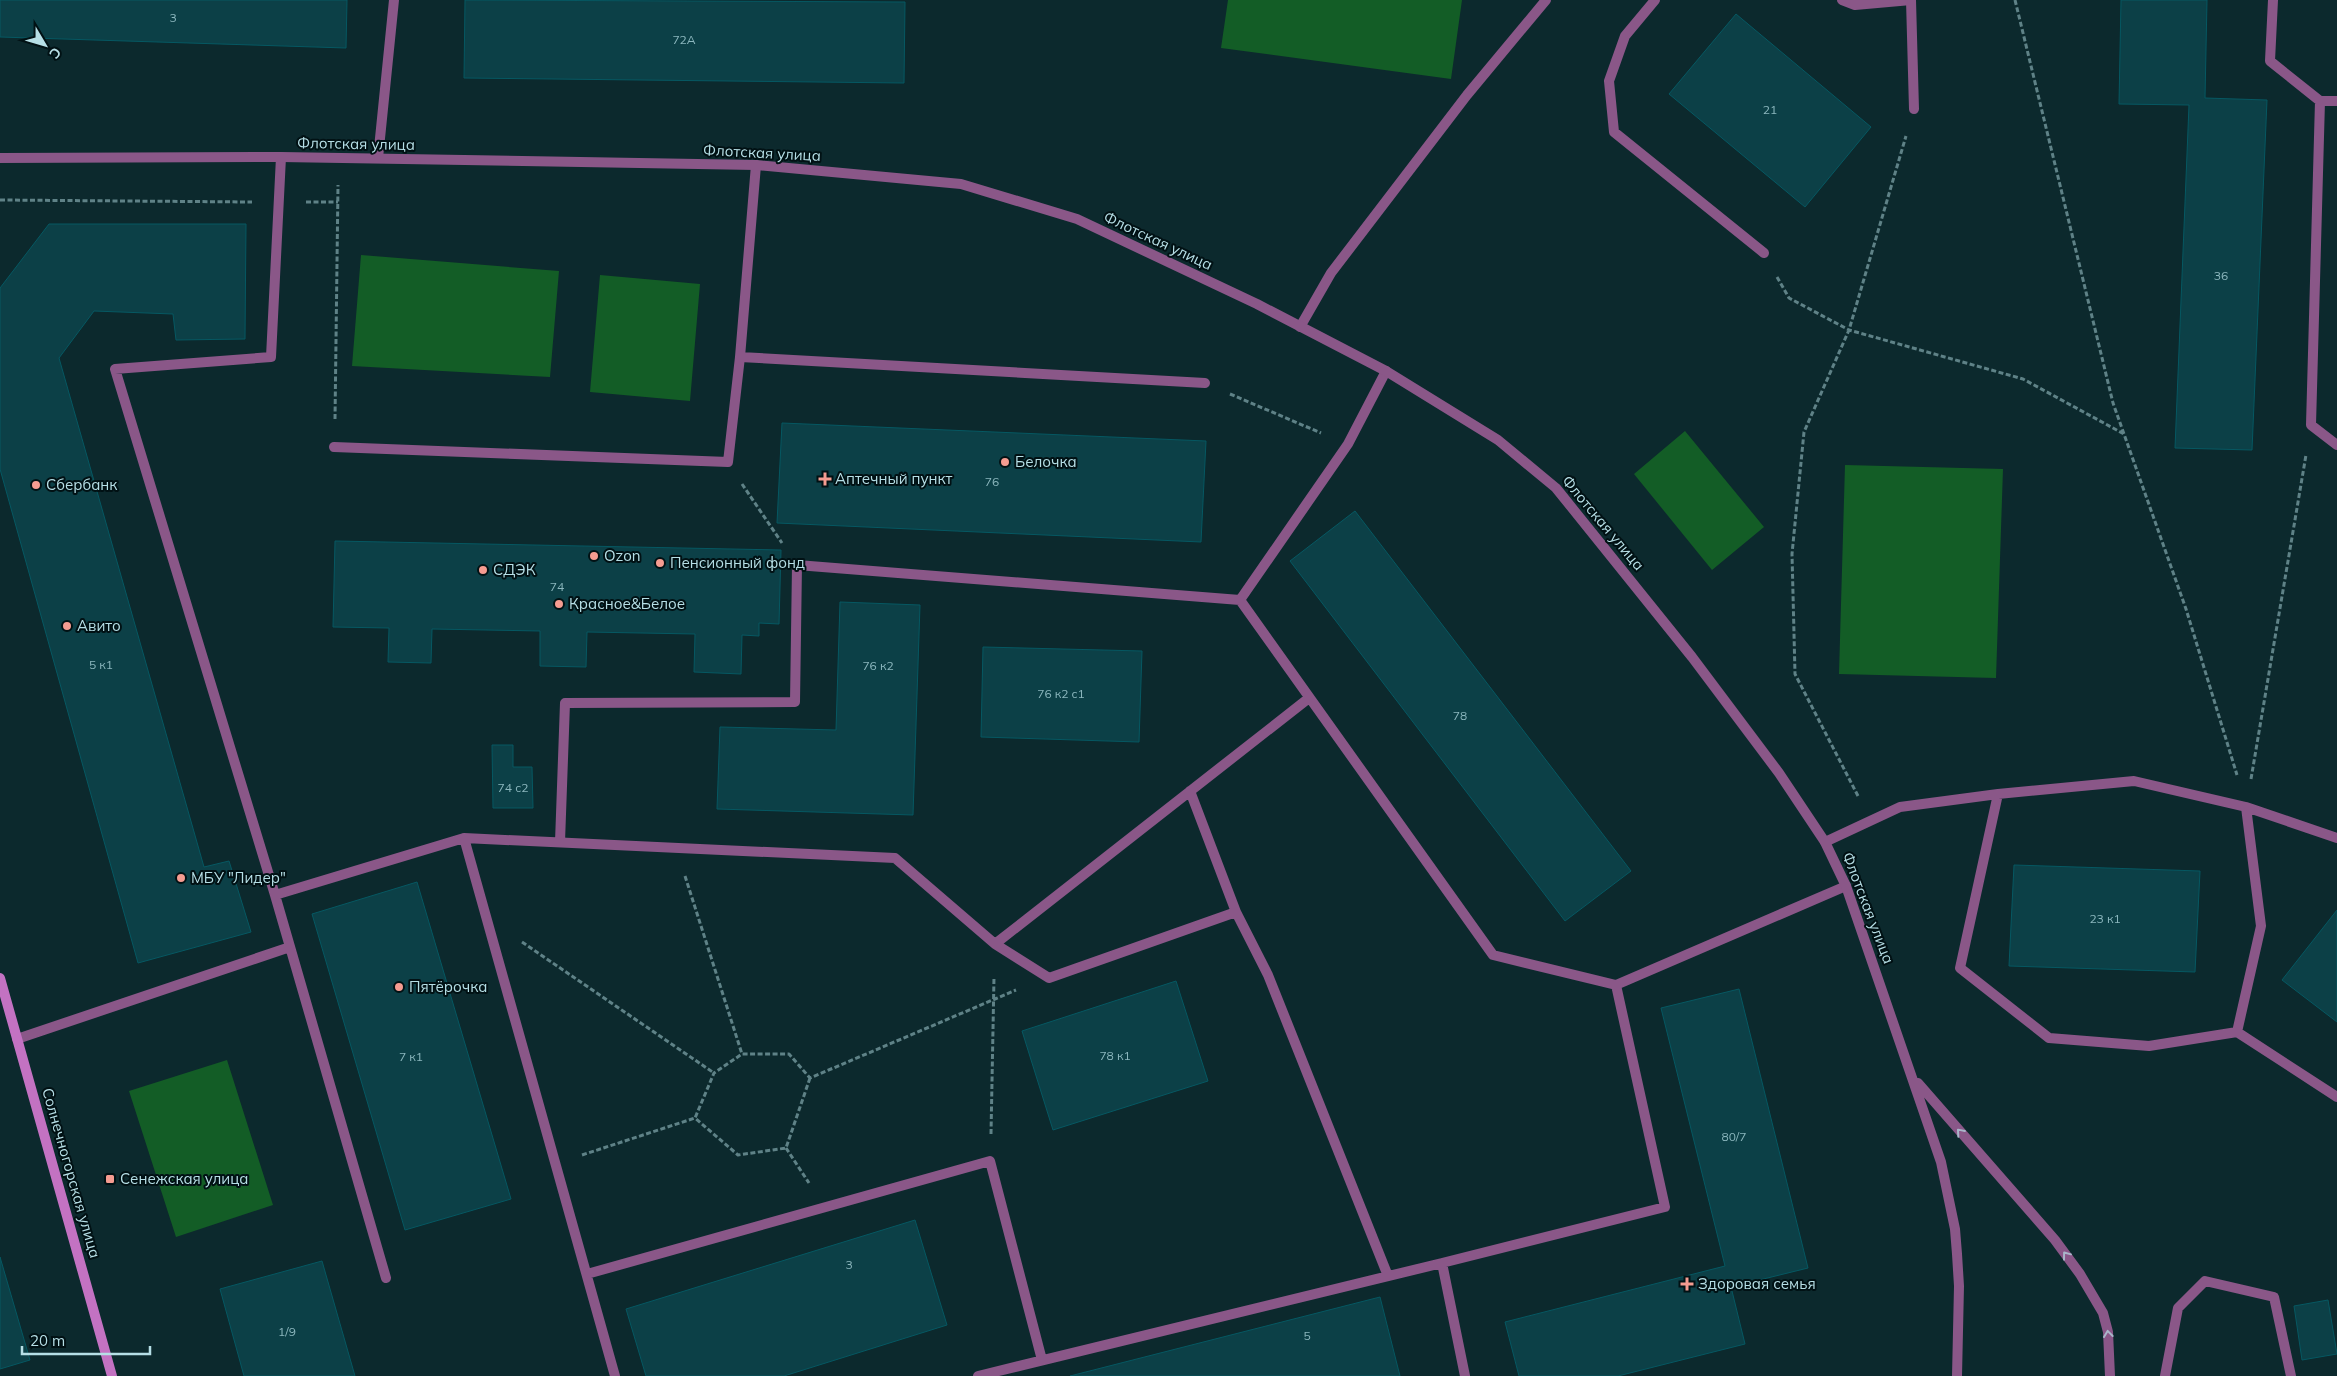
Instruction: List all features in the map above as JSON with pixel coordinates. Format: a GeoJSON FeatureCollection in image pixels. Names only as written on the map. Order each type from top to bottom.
{"type":"FeatureCollection","features":[{"type":"Feature","properties":{"kind":"street"},"geometry":{"type":"LineString","coordinates":[[378,158],[394,0]]}},
{"type":"Feature","properties":{"kind":"street"},"geometry":{"type":"LineString","coordinates":[[1300,327],[1331,273],[1467,95],[1546,0]]}},
{"type":"Feature","properties":{"kind":"street"},"geometry":{"type":"LineString","coordinates":[[1655,0],[1625,36],[1609,81],[1614,132],[1764,253]]}},
{"type":"Feature","properties":{"kind":"street"},"geometry":{"type":"LineString","coordinates":[[1842,0],[1855,5],[1911,0],[1914,109]]}},
{"type":"Feature","properties":{"kind":"street"},"geometry":{"type":"LineString","coordinates":[[2273,0],[2270,61],[2320,101],[2337,102]]}},
{"type":"Feature","properties":{"kind":"street"},"geometry":{"type":"LineString","coordinates":[[2320,101],[2311,425],[2337,445]]}},
{"type":"Feature","properties":{"kind":"street"},"geometry":{"type":"LineString","coordinates":[[281,157],[271,358],[115,369],[275,895],[386,1278]]}},
{"type":"Feature","properties":{"kind":"street","name":"Флотская улица"},"geometry":{"type":"LineString","coordinates":[[0,158],[281,157],[338,160],[378,158],[756,165],[961,184],[1077,219],[1257,304],[1386,371],[1498,440],[1556,488],[1692,657],[1779,774],[1825,842],[1846,886],[1941,1162],[1955,1229],[1959,1286],[1957,1376]]}},
{"type":"Feature","properties":{"kind":"street"},"geometry":{"type":"LineString","coordinates":[[334,447],[728,462],[740,357],[756,165]]}},
{"type":"Feature","properties":{"kind":"street"},"geometry":{"type":"LineString","coordinates":[[740,357],[1204,383]]}},
{"type":"Feature","properties":{"kind":"street"},"geometry":{"type":"LineString","coordinates":[[1240,600],[1348,444],[1386,371]]}},
{"type":"Feature","properties":{"kind":"street"},"geometry":{"type":"LineString","coordinates":[[560,842],[565,703],[795,702],[797,565],[1240,600]]}},
{"type":"Feature","properties":{"kind":"street"},"geometry":{"type":"LineString","coordinates":[[1240,600],[1493,955],[1616,985],[1846,886]]}},
{"type":"Feature","properties":{"kind":"street"},"geometry":{"type":"LineString","coordinates":[[995,944],[1309,698]]}},
{"type":"Feature","properties":{"kind":"street"},"geometry":{"type":"LineString","coordinates":[[1825,842],[1900,807],[1998,794],[2134,781],[2246,807],[2337,838]]}},
{"type":"Feature","properties":{"kind":"street"},"geometry":{"type":"LineString","coordinates":[[1190,791],[1236,912],[1268,975],[1388,1276]]}},
{"type":"Feature","properties":{"kind":"street"},"geometry":{"type":"LineString","coordinates":[[1998,794],[1960,968],[2049,1038],[2149,1046],[2237,1032],[2337,1097]]}},
{"type":"Feature","properties":{"kind":"street"},"geometry":{"type":"LineString","coordinates":[[2237,1032],[2261,926],[2246,807]]}},
{"type":"Feature","properties":{"kind":"street"},"geometry":{"type":"LineString","coordinates":[[275,895],[464,838],[895,858],[995,944],[1049,978],[1236,912]]}},
{"type":"Feature","properties":{"kind":"street"},"geometry":{"type":"LineString","coordinates":[[464,838],[615,1376]]}},
{"type":"Feature","properties":{"kind":"street"},"geometry":{"type":"LineString","coordinates":[[17,1038],[290,947]]}},
{"type":"Feature","properties":{"kind":"street","name":"Солнечногорская улица"},"geometry":{"type":"LineString","coordinates":[[0,978],[112,1376]]}},
{"type":"Feature","properties":{"kind":"street"},"geometry":{"type":"LineString","coordinates":[[978,1376],[1665,1207],[1616,985]]}},
{"type":"Feature","properties":{"kind":"street","name":"Флотская улица"},"geometry":{"type":"LineString","coordinates":[[1914,1079],[2055,1240],[2080,1274],[2104,1313],[2108,1332],[2110,1376]]}},
{"type":"Feature","properties":{"kind":"street"},"geometry":{"type":"LineString","coordinates":[[587,1274],[990,1162],[1042,1360]]}},
{"type":"Feature","properties":{"kind":"street"},"geometry":{"type":"LineString","coordinates":[[1442,1263],[1466,1376]]}},
{"type":"Feature","properties":{"kind":"street"},"geometry":{"type":"LineString","coordinates":[[2165,1376],[2178,1308],[2205,1281],[2274,1297],[2291,1376]]}},
{"type":"Feature","properties":{"kind":"path"},"geometry":{"type":"LineString","coordinates":[[2015,0],[2113,403],[2186,610],[2246,807]]}},
{"type":"Feature","properties":{"kind":"path"},"geometry":{"type":"LineString","coordinates":[[1871,821],[1795,674],[1792,554],[1804,432],[1849,330],[1914,109]]}},
{"type":"Feature","properties":{"kind":"path"},"geometry":{"type":"LineString","coordinates":[[334,447],[338,160]]}},
{"type":"Feature","properties":{"kind":"path"},"geometry":{"type":"LineString","coordinates":[[0,200],[338,202]]}},
{"type":"Feature","properties":{"kind":"path"},"geometry":{"type":"LineString","coordinates":[[1764,253],[1789,298],[1849,330],[2023,379],[2125,435]]}},
{"type":"Feature","properties":{"kind":"path"},"geometry":{"type":"LineString","coordinates":[[1204,383],[1348,444]]}},
{"type":"Feature","properties":{"kind":"path"},"geometry":{"type":"LineString","coordinates":[[2246,807],[2311,425]]}},
{"type":"Feature","properties":{"kind":"path"},"geometry":{"type":"LineString","coordinates":[[728,462],[797,565]]}},
{"type":"Feature","properties":{"kind":"path"},"geometry":{"type":"LineString","coordinates":[[676,848],[742,1054]]}},
{"type":"Feature","properties":{"kind":"path"},"geometry":{"type":"LineString","coordinates":[[486,917],[714,1072]]}},
{"type":"Feature","properties":{"kind":"path"},"geometry":{"type":"LineString","coordinates":[[990,1162],[995,944]]}},
{"type":"Feature","properties":{"kind":"path"},"geometry":{"type":"LineString","coordinates":[[786,1148],[810,1078],[994,998],[1049,978]]}},
{"type":"Feature","properties":{"kind":"path"},"geometry":{"type":"LineString","coordinates":[[556,1163],[695,1118],[714,1072],[742,1054],[789,1054],[810,1078]]}},
{"type":"Feature","properties":{"kind":"path"},"geometry":{"type":"LineString","coordinates":[[695,1118],[738,1155],[786,1148]]}},
{"type":"Feature","properties":{"kind":"path"},"geometry":{"type":"LineString","coordinates":[[786,1148],[825,1208]]}},
{"type":"Feature","properties":{"kind":"green space"},"geometry":{"type":"Polygon","coordinates":[[[1228,0],[1462,0],[1451,79],[1221,48],[1228,0]]]}},
{"type":"Feature","properties":{"kind":"green space"},"geometry":{"type":"Polygon","coordinates":[[[361,255],[559,271],[550,377],[352,366],[361,255]]]}},
{"type":"Feature","properties":{"kind":"green space"},"geometry":{"type":"Polygon","coordinates":[[[600,275],[700,284],[690,401],[590,392],[600,275]]]}},
{"type":"Feature","properties":{"kind":"green space"},"geometry":{"type":"Polygon","coordinates":[[[1685,431],[1764,527],[1712,570],[1634,474],[1685,431]]]}},
{"type":"Feature","properties":{"kind":"green space"},"geometry":{"type":"Polygon","coordinates":[[[1845,465],[2003,469],[1996,678],[1839,674],[1845,465]]]}},
{"type":"Feature","properties":{"kind":"green space"},"geometry":{"type":"Polygon","coordinates":[[[227,1060],[273,1205],[176,1237],[129,1091],[227,1060]]]}},
{"type":"Feature","properties":{"kind":"building"},"geometry":{"type":"Polygon","coordinates":[[[0,0],[347,0],[346,48],[0,37],[0,0]]]}},
{"type":"Feature","properties":{"kind":"building"},"geometry":{"type":"Polygon","coordinates":[[[465,0],[905,2],[904,83],[464,78],[465,0]]]}},
{"type":"Feature","properties":{"kind":"building"},"geometry":{"type":"Polygon","coordinates":[[[2121,0],[2207,0],[2205,98],[2267,100],[2252,450],[2175,448],[2189,105],[2119,104],[2121,0]]]}},
{"type":"Feature","properties":{"kind":"building"},"geometry":{"type":"Polygon","coordinates":[[[1736,14],[1871,127],[1805,207],[1669,94],[1736,14]]]}},
{"type":"Feature","properties":{"kind":"building"},"geometry":{"type":"Polygon","coordinates":[[[49,224],[246,224],[245,339],[176,340],[173,314],[94,311],[59,358],[204,867],[229,861],[251,932],[138,963],[0,469],[0,288],[49,224]]]}},
{"type":"Feature","properties":{"kind":"building"},"geometry":{"type":"Polygon","coordinates":[[[782,423],[1206,441],[1201,542],[777,523],[782,423]]]}},
{"type":"Feature","properties":{"kind":"building"},"geometry":{"type":"Polygon","coordinates":[[[1355,511],[1631,871],[1565,921],[1290,561],[1355,511]]]}},
{"type":"Feature","properties":{"kind":"building"},"geometry":{"type":"Polygon","coordinates":[[[335,541],[781,550],[779,624],[759,623],[759,636],[742,635],[741,674],[694,672],[695,634],[587,632],[586,667],[540,666],[540,631],[432,629],[431,663],[388,662],[389,628],[333,627],[335,541]]]}},
{"type":"Feature","properties":{"kind":"building"},"geometry":{"type":"Polygon","coordinates":[[[840,602],[920,605],[913,815],[717,809],[720,727],[836,730],[840,602]]]}},
{"type":"Feature","properties":{"kind":"building"},"geometry":{"type":"Polygon","coordinates":[[[983,647],[1142,651],[1139,742],[981,737],[983,647]]]}},
{"type":"Feature","properties":{"kind":"building"},"geometry":{"type":"Polygon","coordinates":[[[492,745],[513,745],[513,767],[532,767],[533,808],[493,808],[492,745]]]}},
{"type":"Feature","properties":{"kind":"building"},"geometry":{"type":"Polygon","coordinates":[[[2014,865],[2200,871],[2195,972],[2009,966],[2014,865]]]}},
{"type":"Feature","properties":{"kind":"building"},"geometry":{"type":"Polygon","coordinates":[[[417,882],[511,1199],[405,1230],[312,914],[417,882]]]}},
{"type":"Feature","properties":{"kind":"building"},"geometry":{"type":"Polygon","coordinates":[[[2337,910],[2337,1022],[2282,980],[2337,910]]]}},
{"type":"Feature","properties":{"kind":"building"},"geometry":{"type":"Polygon","coordinates":[[[1176,981],[1208,1081],[1053,1130],[1022,1031],[1176,981]]]}},
{"type":"Feature","properties":{"kind":"building"},"geometry":{"type":"Polygon","coordinates":[[[1739,989],[1808,1268],[1731,1287],[1745,1344],[1618,1376],[1519,1376],[1505,1322],[1725,1266],[1661,1008],[1739,989]]]}},
{"type":"Feature","properties":{"kind":"building"},"geometry":{"type":"Polygon","coordinates":[[[915,1220],[947,1325],[784,1376],[646,1376],[626,1309],[915,1220]]]}},
{"type":"Feature","properties":{"kind":"building"},"geometry":{"type":"Polygon","coordinates":[[[0,1257],[30,1360],[0,1369],[0,1257]]]}},
{"type":"Feature","properties":{"kind":"building"},"geometry":{"type":"Polygon","coordinates":[[[322,1261],[355,1376],[244,1376],[220,1289],[322,1261]]]}},
{"type":"Feature","properties":{"kind":"building"},"geometry":{"type":"Polygon","coordinates":[[[1380,1297],[1400,1376],[1070,1376],[1380,1297]]]}},
{"type":"Feature","properties":{"kind":"building"},"geometry":{"type":"Polygon","coordinates":[[[2328,1300],[2337,1354],[2302,1360],[2294,1306],[2328,1300]]]}},
{"type":"Feature","properties":{"kind":"place","name":"Белочка"},"geometry":{"type":"Point","coordinates":[1005,462]}},
{"type":"Feature","properties":{"kind":"place","name":"Аптечный пункт"},"geometry":{"type":"Point","coordinates":[825,479]}},
{"type":"Feature","properties":{"kind":"place","name":"Сбербанк"},"geometry":{"type":"Point","coordinates":[36,485]}},
{"type":"Feature","properties":{"kind":"place","name":"Ozon"},"geometry":{"type":"Point","coordinates":[594,556]}},
{"type":"Feature","properties":{"kind":"place","name":"Пенсионный фонд"},"geometry":{"type":"Point","coordinates":[660,563]}},
{"type":"Feature","properties":{"kind":"place","name":"СДЭК"},"geometry":{"type":"Point","coordinates":[483,570]}},
{"type":"Feature","properties":{"kind":"place","name":"Красное&Белое"},"geometry":{"type":"Point","coordinates":[559,604]}},
{"type":"Feature","properties":{"kind":"place","name":"Авито"},"geometry":{"type":"Point","coordinates":[67,626]}},
{"type":"Feature","properties":{"kind":"place","name":"МБУ \"Лидер\""},"geometry":{"type":"Point","coordinates":[181,878]}},
{"type":"Feature","properties":{"kind":"place","name":"Пятёрочка"},"geometry":{"type":"Point","coordinates":[399,987]}},
{"type":"Feature","properties":{"kind":"place","name":"Сенежская улица"},"geometry":{"type":"Point","coordinates":[110,1179]}},
{"type":"Feature","properties":{"kind":"place","name":"Здоровая семья"},"geometry":{"type":"Point","coordinates":[1687,1284]}}]}
